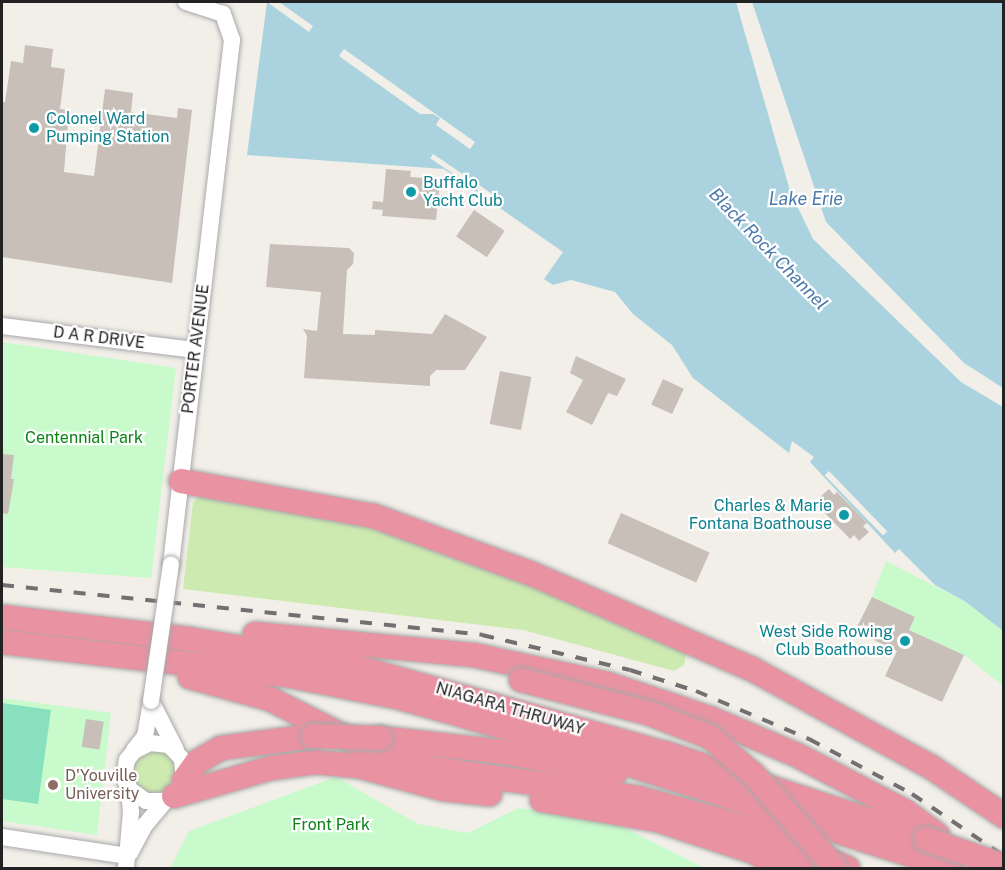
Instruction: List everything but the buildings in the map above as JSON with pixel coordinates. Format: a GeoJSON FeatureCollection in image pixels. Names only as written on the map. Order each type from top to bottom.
{"type":"FeatureCollection","features":[{"type":"Feature","properties":{"kind":"highway"},"geometry":{"type":"LineString","coordinates":[[181,481],[374,516],[530,573],[752,669],[931,767],[1004,816]]}},
{"type":"Feature","properties":{"kind":"highway","name":"NIAGARA THRUWAY"},"geometry":{"type":"LineString","coordinates":[[2,617],[189,639],[313,657],[508,707],[699,764],[921,848],[952,868]]}},
{"type":"Feature","properties":{"kind":"highway"},"geometry":{"type":"LineString","coordinates":[[189,639],[242,633],[474,655],[560,671],[712,719],[797,755],[874,794],[923,824],[979,868]]}},
{"type":"Feature","properties":{"kind":"highway","name":"NIAGARA THRUWAY"},"geometry":{"type":"LineString","coordinates":[[2,642],[231,667],[355,688],[512,728],[717,792],[921,848],[1004,866]]}},
{"type":"Feature","properties":{"kind":"highway"},"geometry":{"type":"LineString","coordinates":[[434,652],[521,680],[676,722],[710,737],[754,775],[835,868]]}},
{"type":"Feature","properties":{"kind":"highway"},"geometry":{"type":"LineString","coordinates":[[2,654],[199,678],[270,699],[363,746],[421,766],[603,791],[785,840],[848,868]]}},
{"type":"Feature","properties":{"kind":"highway"},"geometry":{"type":"LineString","coordinates":[[174,792],[211,752],[235,745],[313,736],[380,738],[503,752],[672,788],[717,792]]}},
{"type":"Feature","properties":{"kind":"highway"},"geometry":{"type":"LineString","coordinates":[[174,792],[295,763],[340,763],[444,789],[568,803],[658,820],[755,852],[778,868]]}},
{"type":"Feature","properties":{"kind":"highway"},"geometry":{"type":"LineString","coordinates":[[724,822],[769,839],[800,868]]}},
{"type":"Feature","properties":{"kind":"street","name":"PORTER AVENUE"},"geometry":{"type":"LineString","coordinates":[[127,862],[131,812],[126,781],[128,760],[145,736],[171,564],[232,40],[227,18],[186,2]]}},
{"type":"Feature","properties":{"kind":"street","name":"D A R DRIVE"},"geometry":{"type":"LineString","coordinates":[[2,326],[196,350]]}},
{"type":"Feature","properties":{"kind":"street"},"geometry":{"type":"LineString","coordinates":[[2,837],[127,862],[145,825],[174,792],[183,759],[151,701]]}},
{"type":"Feature","properties":{"kind":"street"},"geometry":{"type":"LineString","coordinates":[[134,751],[150,742],[169,745],[177,751]]}},
{"type":"Feature","properties":{"kind":"street"},"geometry":{"type":"LineString","coordinates":[[126,781],[130,790],[146,801],[174,792]]}},
{"type":"Feature","properties":{"kind":"green space","name":"Centennial Park"},"geometry":{"type":"Polygon","coordinates":[[[2,342],[176,368],[151,578],[2,567],[2,342]]]}},
{"type":"Feature","properties":{"kind":"green space"},"geometry":{"type":"Polygon","coordinates":[[[199,496],[373,528],[506,574],[683,650],[686,654],[684,665],[674,671],[523,630],[183,589],[193,502],[199,496]]]}},
{"type":"Feature","properties":{"kind":"green space"},"geometry":{"type":"Polygon","coordinates":[[[886,561],[966,602],[1003,631],[1003,686],[964,655],[909,630],[915,617],[872,597],[886,561]]]}},
{"type":"Feature","properties":{"kind":"green space","name":"D'Youville University"},"geometry":{"type":"Polygon","coordinates":[[[2,698],[111,713],[97,835],[2,821],[2,698]]]}},
{"type":"Feature","properties":{"kind":"green space"},"geometry":{"type":"Polygon","coordinates":[[[2,703],[51,710],[38,804],[2,799],[2,703]]]}},
{"type":"Feature","properties":{"kind":"green space"},"geometry":{"type":"Polygon","coordinates":[[[155,749],[171,756],[178,772],[171,788],[155,795],[139,788],[132,772],[139,756],[155,749]]]}},
{"type":"Feature","properties":{"kind":"green space","name":"Front Park"},"geometry":{"type":"Polygon","coordinates":[[[336,777],[418,824],[468,833],[518,808],[607,819],[704,868],[170,868],[189,831],[336,777]]]}},
{"type":"Feature","properties":{"kind":"water","name":"Lake Erie"},"geometry":{"type":"Polygon","coordinates":[[[267,2],[309,32],[313,26],[279,2],[1003,2],[1003,631],[966,602],[935,585],[899,549],[895,553],[810,462],[814,457],[792,441],[789,453],[693,378],[672,345],[633,314],[615,292],[571,280],[553,285],[544,279],[563,252],[444,169],[247,155],[267,2]]]}},
{"type":"Feature","properties":{"kind":"pier"},"geometry":{"type":"Polygon","coordinates":[[[736,2],[752,2],[826,222],[964,363],[1003,388],[1003,407],[961,382],[813,239],[790,191],[736,2]]]}},
{"type":"Feature","properties":{"kind":"pier"},"geometry":{"type":"Polygon","coordinates":[[[344,49],[475,142],[470,149],[436,125],[440,118],[433,114],[420,114],[339,56],[344,49]]]}},
{"type":"Feature","properties":{"kind":"pier"},"geometry":{"type":"Polygon","coordinates":[[[433,154],[503,202],[501,206],[430,158],[433,154]]]}},
{"type":"Feature","properties":{"kind":"pier"},"geometry":{"type":"Polygon","coordinates":[[[829,471],[887,531],[883,536],[825,475],[829,471]]]}},
{"type":"Feature","properties":{"kind":"railway"},"geometry":{"type":"LineString","coordinates":[[2,585],[482,635],[630,670],[696,691],[809,739],[912,794],[1004,856]]}},
{"type":"Feature","properties":{"kind":"place","name":"Colonel Ward Pumping Station"},"geometry":{"type":"Point","coordinates":[34,128]}},
{"type":"Feature","properties":{"kind":"place","name":"Buffalo Yacht Club"},"geometry":{"type":"Point","coordinates":[411,192]}},
{"type":"Feature","properties":{"kind":"place","name":"Charles & Marie Fontana Boathouse"},"geometry":{"type":"Point","coordinates":[844,515]}},
{"type":"Feature","properties":{"kind":"place","name":"West Side Rowing Club Boathouse"},"geometry":{"type":"Point","coordinates":[905,641]}},
{"type":"Feature","properties":{"kind":"place","name":"D'Youville University"},"geometry":{"type":"Point","coordinates":[53,785]}},
{"type":"Feature","properties":{"kind":"water label","name":"Black Rock Channel"},"geometry":{"type":"Point","coordinates":[768,249]}}]}
